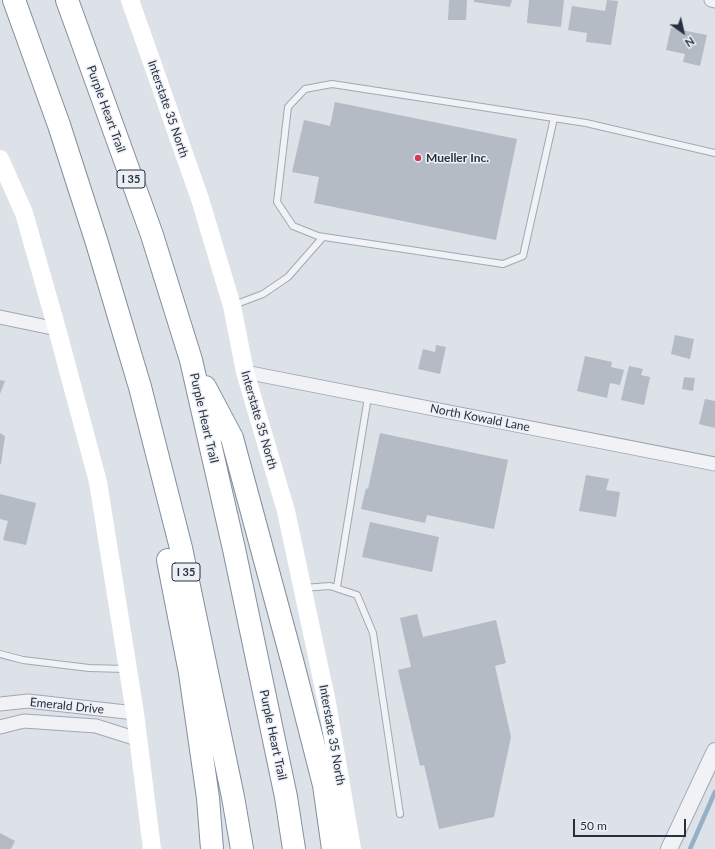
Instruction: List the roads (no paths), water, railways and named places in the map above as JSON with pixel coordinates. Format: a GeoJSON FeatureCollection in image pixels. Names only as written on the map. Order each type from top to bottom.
{"type":"FeatureCollection","features":[{"type":"Feature","properties":{"kind":"highway","name":"I 35"},"geometry":{"type":"LineString","coordinates":[[14,0],[61,132],[140,387],[181,548],[233,797],[242,849]]}},
{"type":"Feature","properties":{"kind":"highway","name":"Purple Heart Trail"},"geometry":{"type":"LineString","coordinates":[[67,0],[152,235],[191,360],[234,549],[286,797],[294,849]]}},
{"type":"Feature","properties":{"kind":"highway"},"geometry":{"type":"LineString","coordinates":[[114,300],[107,323],[156,504],[167,552],[190,673],[208,798],[212,849]]}},
{"type":"Feature","properties":{"kind":"highway"},"geometry":{"type":"LineString","coordinates":[[191,360],[232,438],[324,785],[333,849]]}},
{"type":"Feature","properties":{"kind":"main road","name":"Interstate 35 North"},"geometry":{"type":"LineString","coordinates":[[130,0],[200,199],[232,306],[245,372],[286,511],[327,704],[352,849]]}},
{"type":"Feature","properties":{"kind":"main road"},"geometry":{"type":"LineString","coordinates":[[0,159],[24,213],[58,329],[98,482],[135,713],[137,739],[152,849]]}},
{"type":"Feature","properties":{"kind":"street"},"geometry":{"type":"LineString","coordinates":[[711,0],[715,1]]}},
{"type":"Feature","properties":{"kind":"street"},"geometry":{"type":"LineString","coordinates":[[0,317],[58,329]]}},
{"type":"Feature","properties":{"kind":"street","name":"North Kowald Lane"},"geometry":{"type":"LineString","coordinates":[[245,372],[368,397],[492,419],[715,464]]}},
{"type":"Feature","properties":{"kind":"street","name":"Emerald Drive"},"geometry":{"type":"LineString","coordinates":[[0,704],[28,701],[135,713]]}},
{"type":"Feature","properties":{"kind":"street","name":"Emerald Drive"},"geometry":{"type":"LineString","coordinates":[[0,727],[24,721],[96,726],[137,739]]}},
{"type":"Feature","properties":{"kind":"street"},"geometry":{"type":"LineString","coordinates":[[669,849],[715,751]]}},
{"type":"Feature","properties":{"kind":"lane"},"geometry":{"type":"LineString","coordinates":[[554,118],[523,256],[503,264],[323,237],[293,226],[277,202],[288,107],[305,89],[332,84],[554,118],[586,123],[715,153]]}},
{"type":"Feature","properties":{"kind":"lane"},"geometry":{"type":"LineString","coordinates":[[232,306],[263,294],[288,277],[323,237]]}},
{"type":"Feature","properties":{"kind":"lane"},"geometry":{"type":"LineString","coordinates":[[337,587],[368,397]]}},
{"type":"Feature","properties":{"kind":"lane"},"geometry":{"type":"LineString","coordinates":[[302,588],[330,586],[337,587],[357,595],[373,633],[400,814]]}},
{"type":"Feature","properties":{"kind":"lane"},"geometry":{"type":"LineString","coordinates":[[0,654],[23,660],[89,668],[128,669]]}},
{"type":"Feature","properties":{"kind":"waterway"},"geometry":{"type":"LineString","coordinates":[[690,849],[715,792]]}},
{"type":"Feature","properties":{"kind":"place","name":"Mueller Inc."},"geometry":{"type":"Point","coordinates":[418,158]}}]}
